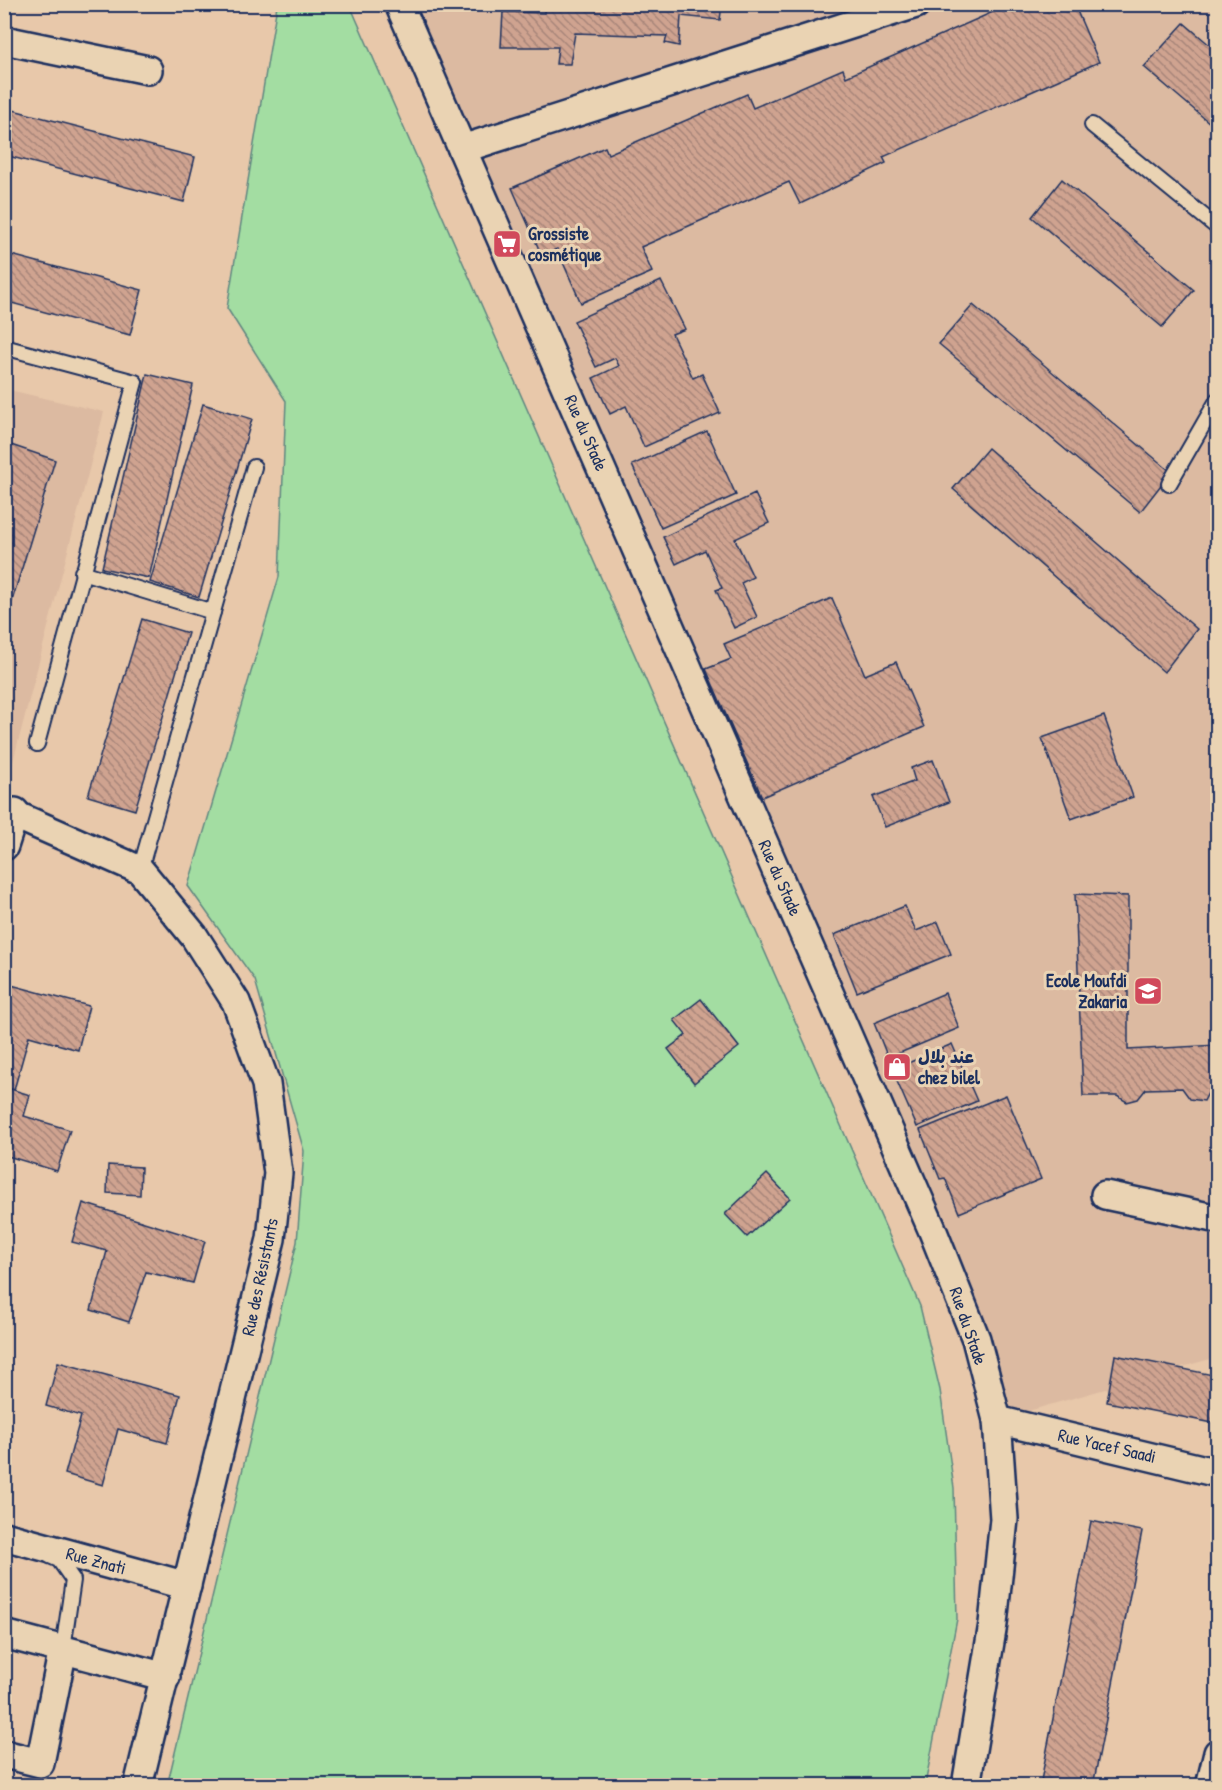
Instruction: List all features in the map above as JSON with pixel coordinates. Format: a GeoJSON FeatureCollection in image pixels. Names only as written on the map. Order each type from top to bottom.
{"type":"FeatureCollection","features":[{"type":"Feature","properties":{"kind":"street","name":"Rue du Stade"},"geometry":{"type":"LineString","coordinates":[[399,4],[933,1229],[976,1339],[997,1420],[1004,1519],[993,1624],[966,1785]]}},
{"type":"Feature","properties":{"kind":"street"},"geometry":{"type":"LineString","coordinates":[[462,149],[916,4]]}},
{"type":"Feature","properties":{"kind":"street"},"geometry":{"type":"LineString","coordinates":[[4,40],[148,70]]}},
{"type":"Feature","properties":{"kind":"street"},"geometry":{"type":"LineString","coordinates":[[4,846],[10,811]]}},
{"type":"Feature","properties":{"kind":"street","name":"Rue des Résistants"},"geometry":{"type":"LineString","coordinates":[[10,811],[140,870],[194,936],[236,1002],[266,1084],[278,1173],[271,1239],[138,1785]]}},
{"type":"Feature","properties":{"kind":"street"},"geometry":{"type":"LineString","coordinates":[[1105,1195],[1218,1219]]}},
{"type":"Feature","properties":{"kind":"street","name":"Rue Yacef Saadi"},"geometry":{"type":"LineString","coordinates":[[997,1420],[1218,1473]]}},
{"type":"Feature","properties":{"kind":"street","name":"Rue Znati"},"geometry":{"type":"LineString","coordinates":[[14,1539],[187,1586]]}},
{"type":"Feature","properties":{"kind":"street"},"geometry":{"type":"LineString","coordinates":[[4,1634],[166,1677]]}},
{"type":"Feature","properties":{"kind":"street"},"geometry":{"type":"LineString","coordinates":[[4,1754],[40,1763],[63,1649]]}},
{"type":"Feature","properties":{"kind":"street"},"geometry":{"type":"LineString","coordinates":[[1210,1785],[1218,1753]]}},
{"type":"Feature","properties":{"kind":"lane"},"geometry":{"type":"LineString","coordinates":[[1092,125],[1218,228]]}},
{"type":"Feature","properties":{"kind":"lane"},"geometry":{"type":"LineString","coordinates":[[4,347],[135,382],[37,744]]}},
{"type":"Feature","properties":{"kind":"lane"},"geometry":{"type":"LineString","coordinates":[[1169,484],[1218,399]]}},
{"type":"Feature","properties":{"kind":"lane"},"geometry":{"type":"LineString","coordinates":[[140,870],[254,467]]}},
{"type":"Feature","properties":{"kind":"lane"},"geometry":{"type":"LineString","coordinates":[[82,572],[213,612]]}},
{"type":"Feature","properties":{"kind":"lane"},"geometry":{"type":"LineString","coordinates":[[14,1539],[59,1560],[73,1580],[63,1649]]}},
{"type":"Feature","properties":{"kind":"shaded area"},"geometry":{"type":"Polygon","coordinates":[[[395,5],[1217,5],[1217,1357],[997,1420],[395,5]]]}},
{"type":"Feature","properties":{"kind":"shaded area"},"geometry":{"type":"Polygon","coordinates":[[[5,389],[104,412],[10,773],[5,772],[5,389]]]}},
{"type":"Feature","properties":{"kind":"green space"},"geometry":{"type":"Polygon","coordinates":[[[277,5],[350,5],[920,1306],[940,1390],[954,1488],[957,1619],[925,1785],[167,1786],[297,1242],[304,1151],[255,980],[188,886],[279,577],[286,401],[227,308],[277,5]]]}},
{"type":"Feature","properties":{"kind":"building"},"geometry":{"type":"Polygon","coordinates":[[[545,4],[722,4],[720,20],[681,16],[679,46],[665,43],[667,36],[575,33],[570,64],[556,64],[558,47],[501,47],[503,12],[544,13],[545,4]]]}},
{"type":"Feature","properties":{"kind":"building"},"geometry":{"type":"Polygon","coordinates":[[[1011,4],[1074,4],[1099,62],[883,157],[886,163],[800,204],[789,182],[641,247],[652,272],[581,303],[557,249],[542,256],[512,188],[605,147],[608,154],[747,94],[753,108],[843,69],[846,77],[1011,4]]]}},
{"type":"Feature","properties":{"kind":"building"},"geometry":{"type":"Polygon","coordinates":[[[1184,23],[1218,52],[1218,130],[1144,67],[1184,23]]]}},
{"type":"Feature","properties":{"kind":"building"},"geometry":{"type":"Polygon","coordinates":[[[13,110],[195,157],[184,202],[4,155],[13,110]]]}},
{"type":"Feature","properties":{"kind":"building"},"geometry":{"type":"Polygon","coordinates":[[[1062,179],[1194,290],[1162,327],[1032,217],[1062,179]]]}},
{"type":"Feature","properties":{"kind":"building"},"geometry":{"type":"Polygon","coordinates":[[[4,253],[142,290],[130,335],[4,301],[4,253]]]}},
{"type":"Feature","properties":{"kind":"building"},"geometry":{"type":"Polygon","coordinates":[[[661,281],[685,329],[672,334],[693,378],[702,374],[720,413],[644,447],[626,406],[610,414],[593,378],[619,366],[615,358],[596,367],[574,321],[661,281]]]}},
{"type":"Feature","properties":{"kind":"building"},"geometry":{"type":"Polygon","coordinates":[[[973,305],[1171,472],[1140,512],[939,344],[973,305]]]}},
{"type":"Feature","properties":{"kind":"building"},"geometry":{"type":"Polygon","coordinates":[[[147,374],[193,385],[149,578],[102,568],[147,374]]]}},
{"type":"Feature","properties":{"kind":"building"},"geometry":{"type":"Polygon","coordinates":[[[203,404],[252,419],[199,597],[150,582],[203,404]]]}},
{"type":"Feature","properties":{"kind":"building"},"geometry":{"type":"Polygon","coordinates":[[[707,431],[736,495],[661,528],[632,465],[707,431]]]}},
{"type":"Feature","properties":{"kind":"building"},"geometry":{"type":"Polygon","coordinates":[[[11,445],[55,460],[4,627],[4,474],[11,445]]]}},
{"type":"Feature","properties":{"kind":"building"},"geometry":{"type":"Polygon","coordinates":[[[988,448],[1197,629],[1164,672],[953,489],[988,448]]]}},
{"type":"Feature","properties":{"kind":"building"},"geometry":{"type":"Polygon","coordinates":[[[755,494],[769,523],[735,539],[753,577],[741,583],[757,617],[734,628],[716,590],[722,588],[705,550],[676,564],[663,537],[755,494]]]}},
{"type":"Feature","properties":{"kind":"building"},"geometry":{"type":"Polygon","coordinates":[[[832,598],[865,675],[896,662],[924,727],[762,797],[706,669],[731,659],[724,644],[832,598]]]}},
{"type":"Feature","properties":{"kind":"building"},"geometry":{"type":"Polygon","coordinates":[[[142,619],[188,633],[135,810],[88,796],[142,619]]]}},
{"type":"Feature","properties":{"kind":"building"},"geometry":{"type":"Polygon","coordinates":[[[1104,716],[1133,797],[1071,819],[1042,738],[1104,716]]]}},
{"type":"Feature","properties":{"kind":"building"},"geometry":{"type":"Polygon","coordinates":[[[933,760],[949,802],[885,827],[873,797],[915,781],[911,768],[933,760]]]}},
{"type":"Feature","properties":{"kind":"building"},"geometry":{"type":"Polygon","coordinates":[[[1075,894],[1128,896],[1128,1050],[1218,1045],[1218,1088],[1210,1089],[1204,1101],[1190,1099],[1182,1088],[1146,1089],[1138,1099],[1127,1102],[1117,1096],[1083,1096],[1075,894]]]}},
{"type":"Feature","properties":{"kind":"building"},"geometry":{"type":"Polygon","coordinates":[[[905,906],[916,931],[938,922],[951,954],[857,992],[834,935],[905,906]]]}},
{"type":"Feature","properties":{"kind":"building"},"geometry":{"type":"Polygon","coordinates":[[[4,983],[89,1006],[78,1050],[29,1036],[14,1090],[4,1087],[4,983]]]}},
{"type":"Feature","properties":{"kind":"building"},"geometry":{"type":"Polygon","coordinates":[[[945,993],[959,1028],[888,1058],[874,1023],[945,993]]]}},
{"type":"Feature","properties":{"kind":"building"},"geometry":{"type":"Polygon","coordinates":[[[701,999],[739,1047],[694,1083],[668,1049],[686,1035],[674,1020],[701,999]]]}},
{"type":"Feature","properties":{"kind":"building"},"geometry":{"type":"Polygon","coordinates":[[[952,1044],[977,1101],[917,1127],[892,1070],[952,1044]]]}},
{"type":"Feature","properties":{"kind":"building"},"geometry":{"type":"Polygon","coordinates":[[[4,1087],[30,1095],[24,1116],[70,1130],[57,1171],[4,1155],[4,1087]]]}},
{"type":"Feature","properties":{"kind":"building"},"geometry":{"type":"Polygon","coordinates":[[[1006,1095],[1041,1179],[959,1213],[945,1178],[940,1179],[920,1130],[1006,1095]]]}},
{"type":"Feature","properties":{"kind":"building"},"geometry":{"type":"Polygon","coordinates":[[[108,1165],[141,1167],[140,1195],[107,1193],[108,1165]]]}},
{"type":"Feature","properties":{"kind":"building"},"geometry":{"type":"Polygon","coordinates":[[[767,1174],[790,1198],[747,1237],[725,1214],[767,1174]]]}},
{"type":"Feature","properties":{"kind":"building"},"geometry":{"type":"Polygon","coordinates":[[[83,1203],[205,1241],[193,1283],[146,1272],[129,1322],[91,1310],[107,1251],[72,1242],[83,1203]]]}},
{"type":"Feature","properties":{"kind":"building"},"geometry":{"type":"Polygon","coordinates":[[[1115,1355],[1218,1376],[1218,1424],[1107,1402],[1115,1355]]]}},
{"type":"Feature","properties":{"kind":"building"},"geometry":{"type":"Polygon","coordinates":[[[58,1362],[180,1395],[167,1443],[118,1429],[103,1485],[65,1474],[81,1416],[46,1406],[58,1362]]]}},
{"type":"Feature","properties":{"kind":"building"},"geometry":{"type":"Polygon","coordinates":[[[1091,1521],[1142,1531],[1116,1668],[1093,1786],[1040,1786],[1091,1521]]]}},
{"type":"Feature","properties":{"kind":"place","name":"Grossiste cosmétique"},"geometry":{"type":"Point","coordinates":[507,244]}},
{"type":"Feature","properties":{"kind":"place","name":"Ecole Moufdi Zakaria"},"geometry":{"type":"Point","coordinates":[1148,991]}},
{"type":"Feature","properties":{"kind":"place","name":"عند بلال chez bilel"},"geometry":{"type":"Point","coordinates":[897,1067]}}]}
